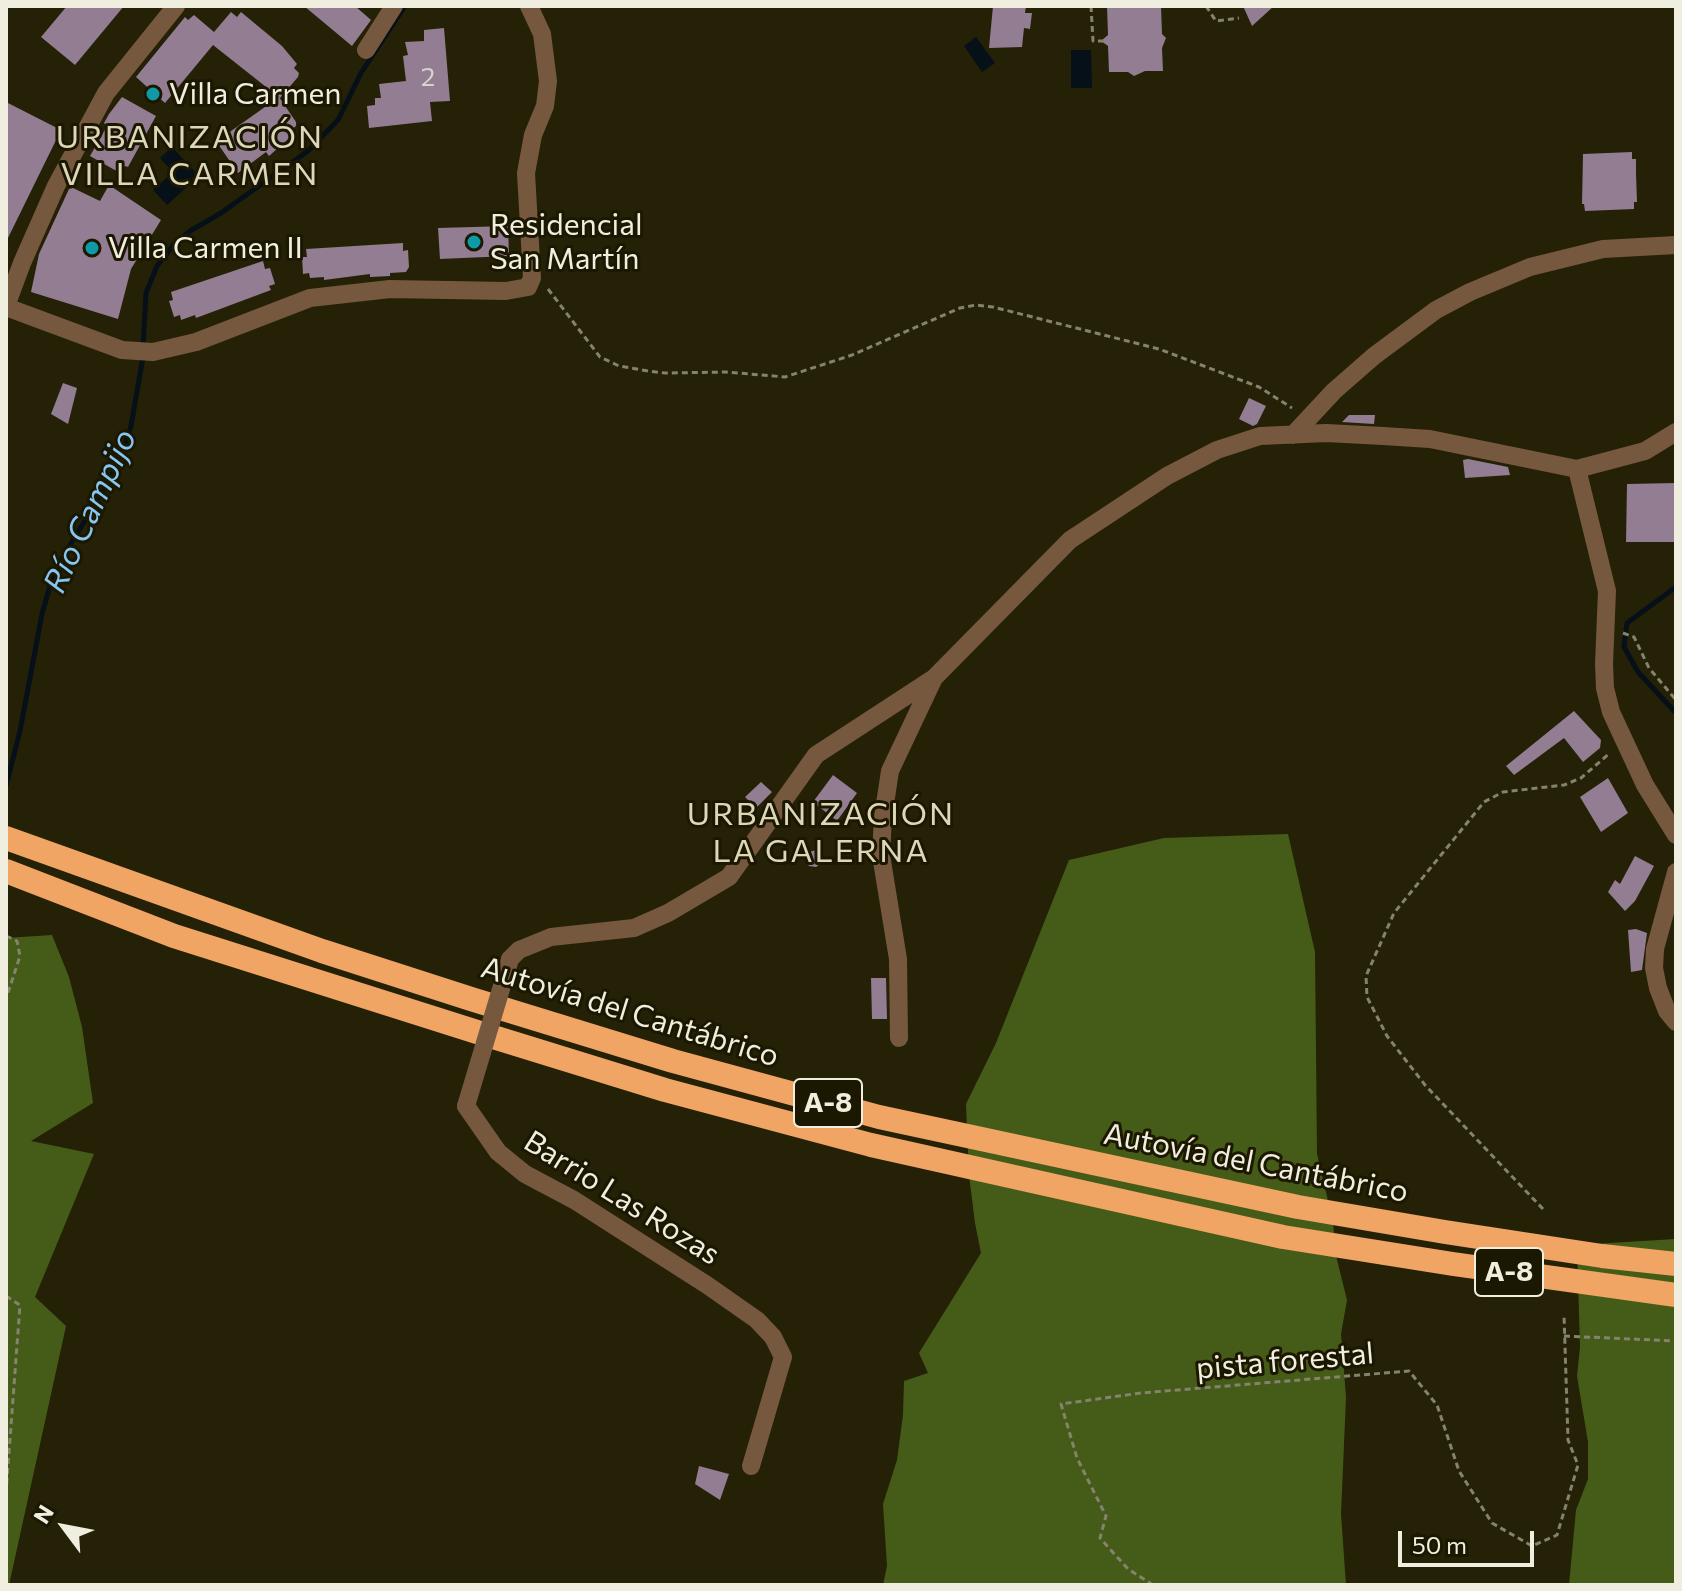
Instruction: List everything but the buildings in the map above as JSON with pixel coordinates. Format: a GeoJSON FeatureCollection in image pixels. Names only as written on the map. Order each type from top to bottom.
{"type":"FeatureCollection","features":[{"type":"Feature","properties":{"kind":"highway","name":"Autovía del Cantábrico"},"geometry":{"type":"LineString","coordinates":[[6,838],[322,951],[471,999],[673,1061],[879,1117],[1298,1207],[1555,1249],[1676,1264]]}},
{"type":"Feature","properties":{"kind":"highway","name":"Autovía del Cantábrico"},"geometry":{"type":"LineString","coordinates":[[6,871],[174,936],[665,1090],[871,1145],[1283,1237],[1676,1295]]}},
{"type":"Feature","properties":{"kind":"street"},"geometry":{"type":"LineString","coordinates":[[176,6],[106,93],[56,186],[6,307],[122,350],[153,352],[196,342],[310,298],[390,289],[506,291],[528,287],[532,278],[526,173],[533,135],[545,106],[548,81],[542,34],[529,6]]}},
{"type":"Feature","properties":{"kind":"street"},"geometry":{"type":"LineString","coordinates":[[366,50],[394,6]]}},
{"type":"Feature","properties":{"kind":"street"},"geometry":{"type":"LineString","coordinates":[[1293,435],[1334,391],[1406,330],[1459,298],[1509,274],[1603,249],[1676,245]]}},
{"type":"Feature","properties":{"kind":"street"},"geometry":{"type":"LineString","coordinates":[[1676,432],[1645,451],[1577,469],[1607,591],[1604,664],[1605,688],[1611,712],[1645,785],[1676,835]]}},
{"type":"Feature","properties":{"kind":"street","name":"Barrio Las Rozas"},"geometry":{"type":"LineString","coordinates":[[751,1466],[783,1357],[773,1337],[757,1320],[707,1285],[574,1200],[525,1174],[498,1152],[466,1106],[510,959],[519,950],[551,937],[634,928],[668,913],[729,877],[816,755],[934,678],[1070,540],[1167,476],[1217,450],[1260,436],[1326,433],[1430,439],[1577,469]]}},
{"type":"Feature","properties":{"kind":"street","name":"Barrio Las Rozas"},"geometry":{"type":"LineString","coordinates":[[899,1038],[898,959],[881,855],[883,817],[890,771],[934,678]]}},
{"type":"Feature","properties":{"kind":"street"},"geometry":{"type":"LineString","coordinates":[[1676,872],[1655,949],[1654,968],[1667,1011],[1676,1022]]}},
{"type":"Feature","properties":{"kind":"path"},"geometry":{"type":"LineString","coordinates":[[1091,6],[1093,41],[1105,41]]}},
{"type":"Feature","properties":{"kind":"path"},"geometry":{"type":"LineString","coordinates":[[1206,6],[1216,21],[1239,18]]}},
{"type":"Feature","properties":{"kind":"path"},"geometry":{"type":"LineString","coordinates":[[532,278],[551,291],[600,357],[619,366],[665,373],[726,372],[785,377],[852,355],[960,308],[976,305],[1159,349],[1259,387],[1307,419]]}},
{"type":"Feature","properties":{"kind":"path"},"geometry":{"type":"LineString","coordinates":[[1634,637],[1649,668],[1676,700]]}},
{"type":"Feature","properties":{"kind":"path"},"geometry":{"type":"LineString","coordinates":[[1543,1209],[1425,1085],[1387,1036],[1367,997],[1366,976],[1394,913],[1484,802],[1503,792],[1564,785],[1581,778],[1601,763],[1623,738]]}},
{"type":"Feature","properties":{"kind":"path"},"geometry":{"type":"LineString","coordinates":[[6,936],[17,941],[20,956],[6,999]]}},
{"type":"Feature","properties":{"kind":"path"},"geometry":{"type":"LineString","coordinates":[[6,1296],[20,1305],[6,1493]]}},
{"type":"Feature","properties":{"kind":"path"},"geometry":{"type":"LineString","coordinates":[[1564,1314],[1564,1336],[1676,1341]]}},
{"type":"Feature","properties":{"kind":"path","name":"pista forestal"},"geometry":{"type":"LineString","coordinates":[[1153,1585],[1128,1569],[1100,1538],[1106,1516],[1077,1458],[1061,1404],[1141,1393],[1409,1371],[1437,1405],[1459,1471],[1492,1523],[1532,1546],[1557,1535],[1578,1465],[1568,1440],[1564,1336]]}},
{"type":"Feature","properties":{"kind":"green space"},"geometry":{"type":"Polygon","coordinates":[[[1288,834],[1315,952],[1317,1154],[1347,1300],[1341,1334],[1346,1397],[1341,1514],[1346,1585],[883,1585],[887,1566],[883,1504],[897,1460],[904,1381],[928,1373],[919,1353],[981,1253],[969,1175],[966,1104],[996,1043],[1069,860],[1164,838],[1288,834]]]}},
{"type":"Feature","properties":{"kind":"green space"},"geometry":{"type":"Polygon","coordinates":[[[52,935],[69,977],[82,1027],[93,1103],[31,1141],[94,1154],[35,1297],[66,1326],[9,1585],[6,1585],[6,938],[52,935]]]}},
{"type":"Feature","properties":{"kind":"green space"},"geometry":{"type":"Polygon","coordinates":[[[1676,1239],[1676,1585],[1569,1585],[1576,1510],[1588,1479],[1588,1442],[1577,1376],[1580,1347],[1577,1245],[1676,1239]]]}},
{"type":"Feature","properties":{"kind":"shaded area"},"geometry":{"type":"Polygon","coordinates":[[[976,37],[995,63],[982,72],[964,46],[976,37]]]}},
{"type":"Feature","properties":{"kind":"shaded area"},"geometry":{"type":"Polygon","coordinates":[[[1071,50],[1091,50],[1092,88],[1071,88],[1071,50]]]}},
{"type":"Feature","properties":{"kind":"shaded area"},"geometry":{"type":"Polygon","coordinates":[[[172,147],[199,176],[167,205],[153,190],[173,172],[160,158],[172,147]]]}},
{"type":"Feature","properties":{"kind":"waterway","name":"Río Campijo"},"geometry":{"type":"LineString","coordinates":[[143,347],[146,293],[157,266],[175,243],[308,151],[338,120],[361,73],[405,6]]}},
{"type":"Feature","properties":{"kind":"waterway","name":"Río Campijo"},"geometry":{"type":"LineString","coordinates":[[6,786],[52,579],[123,452],[131,426],[143,357]]}},
{"type":"Feature","properties":{"kind":"waterway"},"geometry":{"type":"LineString","coordinates":[[1676,587],[1627,623],[1624,647],[1638,672],[1676,713]]}},
{"type":"Feature","properties":{"kind":"place","name":"Villa Carmen"},"geometry":{"type":"Point","coordinates":[153,94]}},
{"type":"Feature","properties":{"kind":"place","name":"Residencial San Martín"},"geometry":{"type":"Point","coordinates":[474,242]}},
{"type":"Feature","properties":{"kind":"place","name":"Villa Carmen II"},"geometry":{"type":"Point","coordinates":[92,248]}},
{"type":"Feature","properties":{"kind":"district","name":"URBANIZACIÓN VILLA CARMEN"},"geometry":{"type":"Point","coordinates":[190,156]}},
{"type":"Feature","properties":{"kind":"district","name":"URBANIZACIÓN LA GALERNA"},"geometry":{"type":"Point","coordinates":[821,832]}}]}
